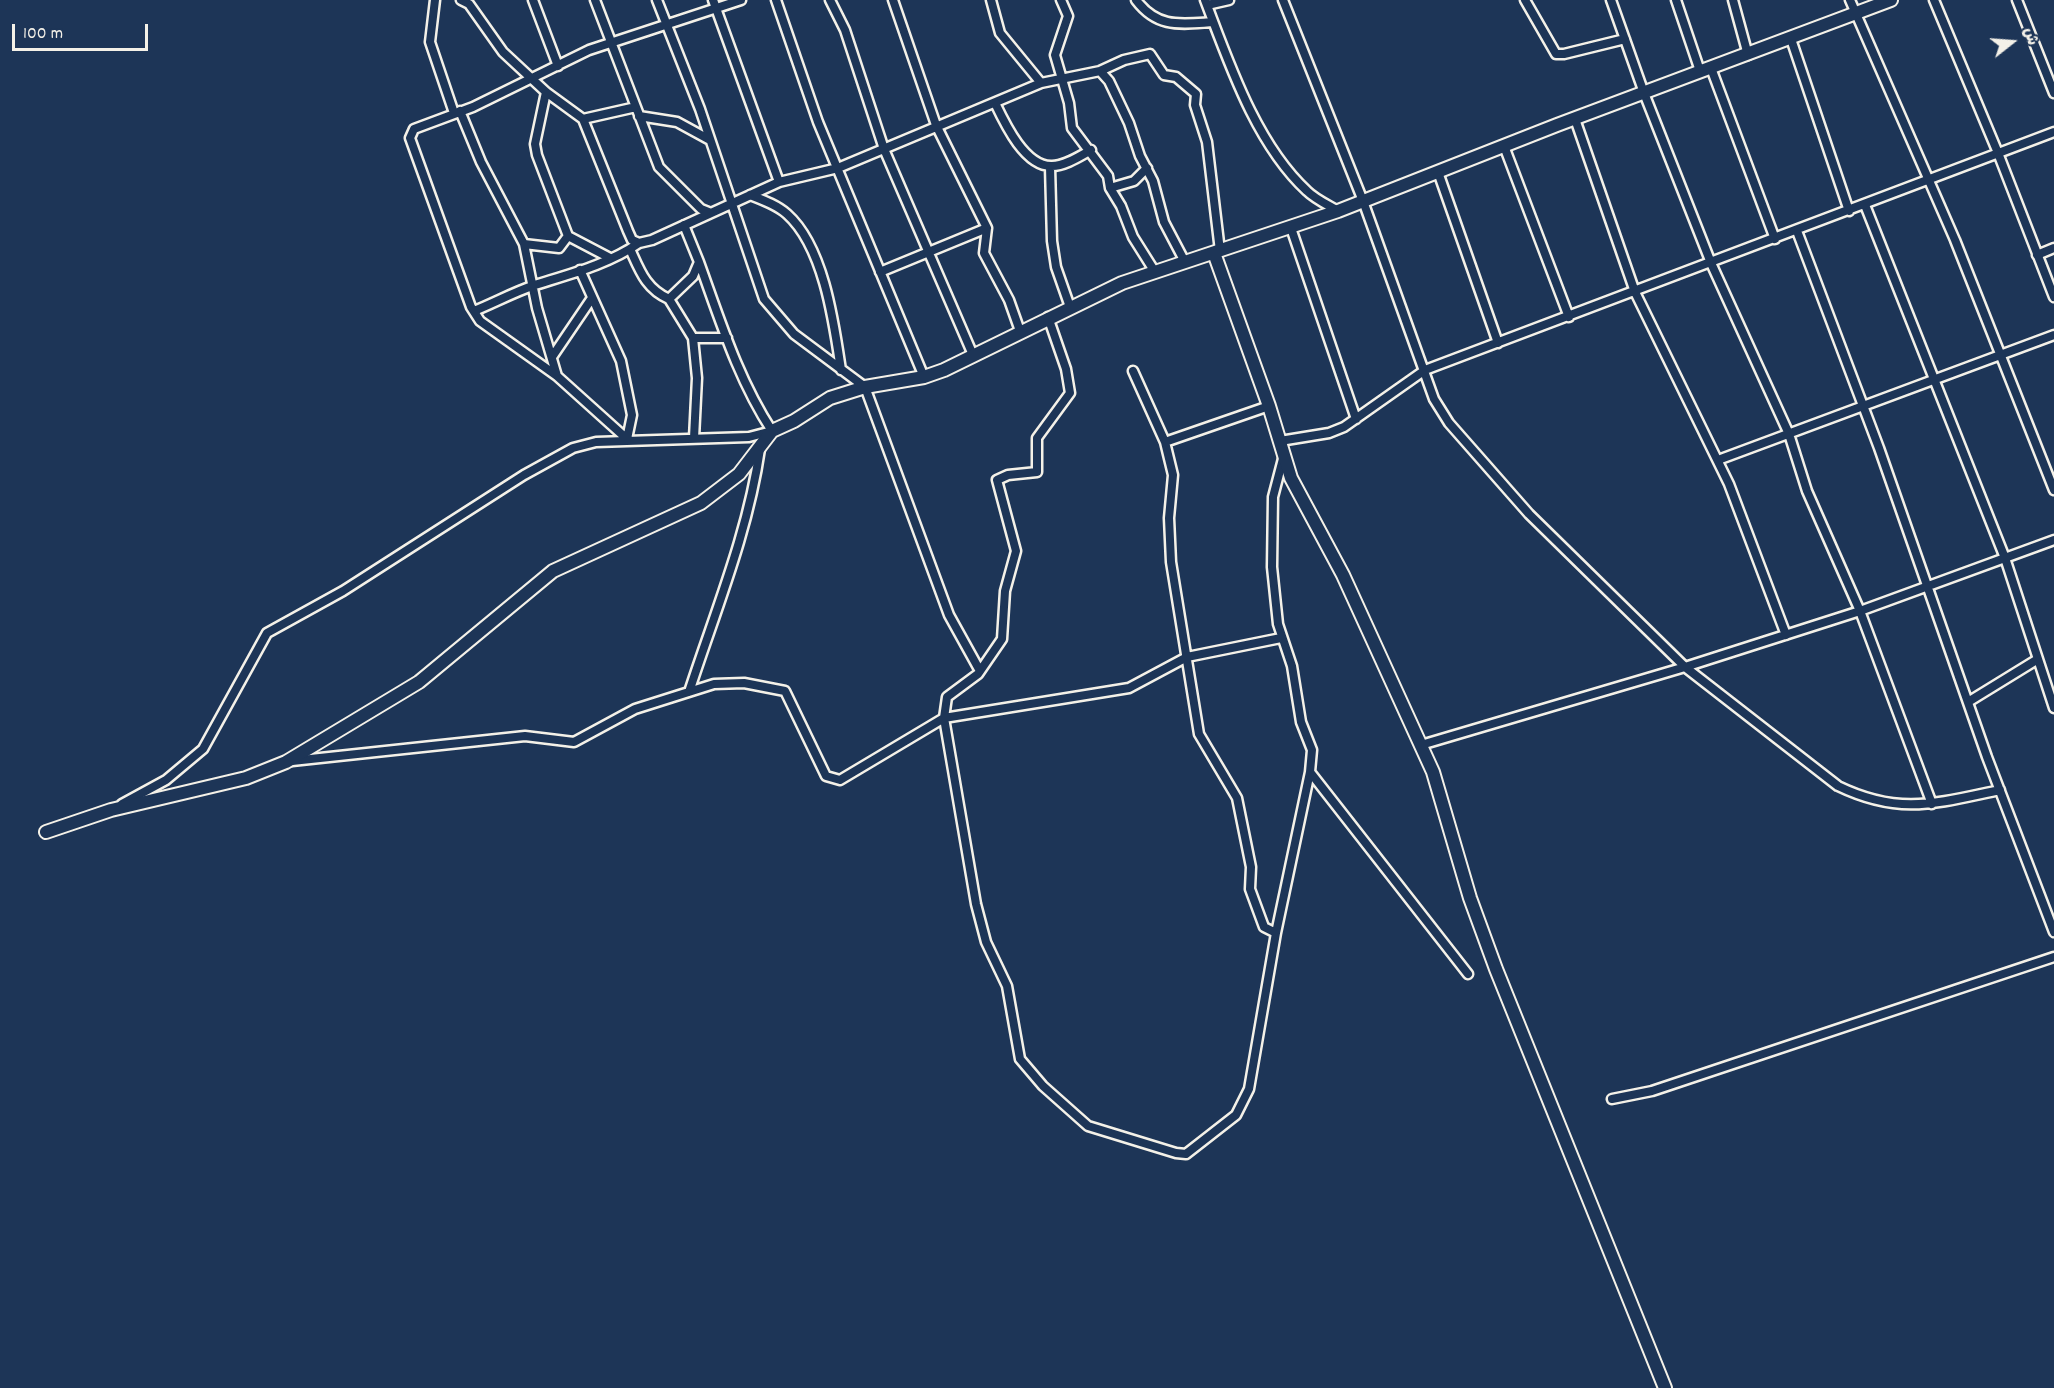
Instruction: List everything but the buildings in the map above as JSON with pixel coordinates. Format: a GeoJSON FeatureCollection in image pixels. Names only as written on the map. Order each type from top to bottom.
{"type":"FeatureCollection","features":[{"type":"Feature","properties":{"kind":"main road"},"geometry":{"type":"LineString","coordinates":[[46,832],[111,810],[246,778],[286,762],[419,682],[553,571],[701,502],[739,474],[761,442],[772,431],[794,421],[830,398],[865,387],[924,377],[973,356],[1070,306],[1155,272],[1338,211],[1575,118],[1891,0]]}},
{"type":"Feature","properties":{"kind":"main road"},"geometry":{"type":"LineString","coordinates":[[1217,252],[1291,478],[1347,585],[1433,772],[1470,898],[1496,969],[1665,1388]]}},
{"type":"Feature","properties":{"kind":"street"},"geometry":{"type":"LineString","coordinates":[[435,0],[430,42],[457,112],[524,244],[537,308],[557,376]]}},
{"type":"Feature","properties":{"kind":"street"},"geometry":{"type":"LineString","coordinates":[[461,0],[469,4],[503,52],[546,92],[583,119],[632,240],[639,243]]}},
{"type":"Feature","properties":{"kind":"street"},"geometry":{"type":"LineString","coordinates":[[533,0],[558,66]]}},
{"type":"Feature","properties":{"kind":"street"},"geometry":{"type":"LineString","coordinates":[[595,0],[659,167],[701,209],[711,213]]}},
{"type":"Feature","properties":{"kind":"street"},"geometry":{"type":"LineString","coordinates":[[657,0],[710,140],[764,299],[794,334],[865,387],[949,615],[981,670]]}},
{"type":"Feature","properties":{"kind":"street"},"geometry":{"type":"LineString","coordinates":[[713,0],[779,183]]}},
{"type":"Feature","properties":{"kind":"street"},"geometry":{"type":"LineString","coordinates":[[627,439],[557,376],[480,321],[441,229],[410,138],[414,129],[533,80],[611,42],[741,0]]}},
{"type":"Feature","properties":{"kind":"street"},"geometry":{"type":"LineString","coordinates":[[776,0],[799,72],[924,377]]}},
{"type":"Feature","properties":{"kind":"street"},"geometry":{"type":"LineString","coordinates":[[830,0],[845,30],[884,149],[973,356]]}},
{"type":"Feature","properties":{"kind":"street"},"geometry":{"type":"LineString","coordinates":[[893,0],[936,125],[987,228],[984,253],[1009,300],[1020,332]]}},
{"type":"Feature","properties":{"kind":"street"},"geometry":{"type":"LineString","coordinates":[[991,0],[1000,33],[1041,83]]}},
{"type":"Feature","properties":{"kind":"street"},"geometry":{"type":"LineString","coordinates":[[1062,0],[1068,16],[1054,55],[1069,103],[1072,128],[1091,150],[1108,177],[1110,188],[1121,206],[1133,237],[1155,272]]}},
{"type":"Feature","properties":{"kind":"street"},"geometry":{"type":"LineString","coordinates":[[1136,0],[1143,10],[1167,24],[1213,22]]}},
{"type":"Feature","properties":{"kind":"street"},"geometry":{"type":"LineString","coordinates":[[1229,0],[1206,2],[1256,122],[1274,152],[1308,192],[1338,211]]}},
{"type":"Feature","properties":{"kind":"street"},"geometry":{"type":"LineString","coordinates":[[1283,0],[1364,201],[1441,412],[1529,514],[1685,667],[1838,786],[1866,799],[1898,806],[1932,804],[2000,790]]}},
{"type":"Feature","properties":{"kind":"street"},"geometry":{"type":"LineString","coordinates":[[1525,0],[1556,54],[1625,39]]}},
{"type":"Feature","properties":{"kind":"street"},"geometry":{"type":"LineString","coordinates":[[1611,0],[1644,93],[1711,263],[1789,434],[1808,491],[1860,611],[1932,804]]}},
{"type":"Feature","properties":{"kind":"street"},"geometry":{"type":"LineString","coordinates":[[1676,0],[1776,239]]}},
{"type":"Feature","properties":{"kind":"street"},"geometry":{"type":"LineString","coordinates":[[1733,0],[1748,55]]}},
{"type":"Feature","properties":{"kind":"street"},"geometry":{"type":"LineString","coordinates":[[1850,0],[2002,354],[2054,490]]}},
{"type":"Feature","properties":{"kind":"street"},"geometry":{"type":"LineString","coordinates":[[1934,0],[1998,153],[2054,297]]}},
{"type":"Feature","properties":{"kind":"street"},"geometry":{"type":"LineString","coordinates":[[2018,0],[2054,93]]}},
{"type":"Feature","properties":{"kind":"street"},"geometry":{"type":"LineString","coordinates":[[1791,39],[1850,211]]}},
{"type":"Feature","properties":{"kind":"street"},"geometry":{"type":"LineString","coordinates":[[474,311],[533,286],[610,258],[639,243],[779,183],[838,168],[936,125],[995,104],[1041,83],[1100,71],[1124,60],[1150,54],[1164,75],[1176,77],[1196,94],[1195,105],[1208,142],[1217,252]]}},
{"type":"Feature","properties":{"kind":"street"},"geometry":{"type":"LineString","coordinates":[[1100,71],[1109,81],[1129,123],[1147,168],[1164,222],[1185,262]]}},
{"type":"Feature","properties":{"kind":"street"},"geometry":{"type":"LineString","coordinates":[[546,92],[536,144],[537,155],[568,236],[610,258]]}},
{"type":"Feature","properties":{"kind":"street"},"geometry":{"type":"LineString","coordinates":[[995,104],[1015,140],[1025,152],[1050,167],[1060,165],[1091,150]]}},
{"type":"Feature","properties":{"kind":"street"},"geometry":{"type":"LineString","coordinates":[[583,119],[638,112],[677,122],[710,140]]}},
{"type":"Feature","properties":{"kind":"street"},"geometry":{"type":"LineString","coordinates":[[1575,118],[1635,292],[1718,460],[1786,635]]}},
{"type":"Feature","properties":{"kind":"street"},"geometry":{"type":"LineString","coordinates":[[1280,441],[1329,433],[1356,419],[1425,370],[1865,206],[1928,178],[2054,132]]}},
{"type":"Feature","properties":{"kind":"street"},"geometry":{"type":"LineString","coordinates":[[1504,146],[1569,317]]}},
{"type":"Feature","properties":{"kind":"street"},"geometry":{"type":"LineString","coordinates":[[1050,167],[1052,242],[1056,267],[1070,306]]}},
{"type":"Feature","properties":{"kind":"street"},"geometry":{"type":"LineString","coordinates":[[1110,188],[1134,181],[1147,168]]}},
{"type":"Feature","properties":{"kind":"street"},"geometry":{"type":"LineString","coordinates":[[1438,172],[1498,343]]}},
{"type":"Feature","properties":{"kind":"street"},"geometry":{"type":"LineString","coordinates":[[750,195],[779,208],[793,220],[806,237],[828,302],[842,370]]}},
{"type":"Feature","properties":{"kind":"street"},"geometry":{"type":"LineString","coordinates":[[1865,206],[2005,558],[2054,708]]}},
{"type":"Feature","properties":{"kind":"street"},"geometry":{"type":"LineString","coordinates":[[111,810],[166,780],[203,748],[267,633],[343,591],[437,528],[573,447],[627,439],[749,437],[772,431],[754,402],[684,225]]}},
{"type":"Feature","properties":{"kind":"street"},"geometry":{"type":"LineString","coordinates":[[880,272],[987,228]]}},
{"type":"Feature","properties":{"kind":"street"},"geometry":{"type":"LineString","coordinates":[[1291,228],[1356,419]]}},
{"type":"Feature","properties":{"kind":"street"},"geometry":{"type":"LineString","coordinates":[[1797,231],[1863,406],[2000,790],[2054,932]]}},
{"type":"Feature","properties":{"kind":"street"},"geometry":{"type":"LineString","coordinates":[[524,244],[559,248],[568,236]]}},
{"type":"Feature","properties":{"kind":"street"},"geometry":{"type":"LineString","coordinates":[[2037,255],[2054,248]]}},
{"type":"Feature","properties":{"kind":"street"},"geometry":{"type":"LineString","coordinates":[[630,249],[644,280],[655,293],[669,299],[693,338],[698,378],[694,438]]}},
{"type":"Feature","properties":{"kind":"street"},"geometry":{"type":"LineString","coordinates":[[669,299],[693,276],[699,262]]}},
{"type":"Feature","properties":{"kind":"street"},"geometry":{"type":"LineString","coordinates":[[580,270],[621,361],[632,415],[627,439]]}},
{"type":"Feature","properties":{"kind":"street"},"geometry":{"type":"LineString","coordinates":[[552,357],[592,298]]}},
{"type":"Feature","properties":{"kind":"street"},"geometry":{"type":"LineString","coordinates":[[1048,317],[1066,369],[1070,393],[1037,438],[1037,472],[1008,475],[997,480],[1016,551],[1005,591],[1002,639],[981,670],[947,698],[944,718],[976,904],[986,942],[1007,986],[1020,1059],[1043,1086],[1088,1126],[1186,1154],[1236,1115],[1249,1089],[1276,933],[1310,772],[1312,750],[1301,722],[1292,666],[1281,638],[1272,567],[1273,497],[1284,455]]}},
{"type":"Feature","properties":{"kind":"street"},"geometry":{"type":"LineString","coordinates":[[1718,460],[2054,335]]}},
{"type":"Feature","properties":{"kind":"street"},"geometry":{"type":"LineString","coordinates":[[693,338],[727,338]]}},
{"type":"Feature","properties":{"kind":"street"},"geometry":{"type":"LineString","coordinates":[[1133,371],[1165,442],[1173,475],[1169,519],[1171,562],[1199,734],[1237,798],[1251,867],[1250,889],[1264,927],[1276,933]]}},
{"type":"Feature","properties":{"kind":"street"},"geometry":{"type":"LineString","coordinates":[[1165,442],[1269,406]]}},
{"type":"Feature","properties":{"kind":"street"},"geometry":{"type":"LineString","coordinates":[[689,692],[751,503],[761,442]]}},
{"type":"Feature","properties":{"kind":"street"},"geometry":{"type":"LineString","coordinates":[[1421,745],[1786,635],[1928,587],[2054,540]]}},
{"type":"Feature","properties":{"kind":"street"},"geometry":{"type":"LineString","coordinates":[[286,762],[525,735],[574,742],[635,709],[714,684],[744,683],[784,691],[826,776],[840,780],[944,718],[1129,688],[1187,657],[1281,638]]}},
{"type":"Feature","properties":{"kind":"street"},"geometry":{"type":"LineString","coordinates":[[1968,702],[2038,659]]}},
{"type":"Feature","properties":{"kind":"street"},"geometry":{"type":"LineString","coordinates":[[1310,772],[1468,974]]}},
{"type":"Feature","properties":{"kind":"street"},"geometry":{"type":"LineString","coordinates":[[1612,1099],[1652,1091],[2054,957]]}}]}
